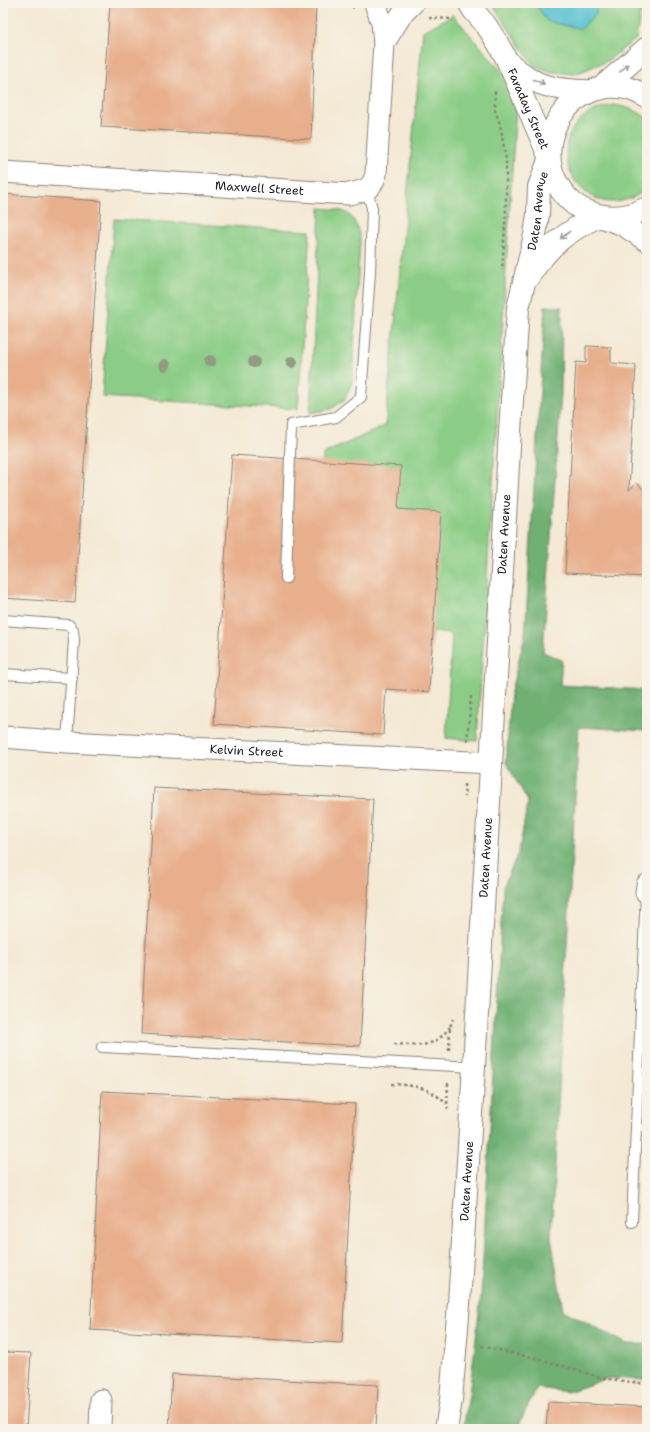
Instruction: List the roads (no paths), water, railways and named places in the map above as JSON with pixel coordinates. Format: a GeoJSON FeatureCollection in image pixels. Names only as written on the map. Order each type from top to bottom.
{"type":"FeatureCollection","features":[{"type":"Feature","properties":{"kind":"street"},"geometry":{"type":"LineString","coordinates":[[368,190],[373,183],[376,174],[384,43],[382,23],[375,3]]}},
{"type":"Feature","properties":{"kind":"street","name":"Faraday Street"},"geometry":{"type":"LineString","coordinates":[[464,9],[490,31],[507,60],[549,158]]}},
{"type":"Feature","properties":{"kind":"street"},"geometry":{"type":"LineString","coordinates":[[384,43],[402,14],[420,10]]}},
{"type":"Feature","properties":{"kind":"street"},"geometry":{"type":"LineString","coordinates":[[647,48],[596,90],[575,100],[562,113],[553,129],[549,146],[549,158],[555,182],[566,198],[582,210],[624,225],[647,241]]}},
{"type":"Feature","properties":{"kind":"street","name":"Faraday Street"},"geometry":{"type":"LineString","coordinates":[[507,60],[524,75],[541,84],[561,89],[596,90]]}},
{"type":"Feature","properties":{"kind":"street"},"geometry":{"type":"LineString","coordinates":[[596,90],[610,88],[630,89],[647,97]]}},
{"type":"Feature","properties":{"kind":"street","name":"Daten Avenue"},"geometry":{"type":"LineString","coordinates":[[446,1429],[451,1400],[459,1303],[518,308],[536,228],[539,187],[549,158]]}},
{"type":"Feature","properties":{"kind":"street","name":"Maxwell Street"},"geometry":{"type":"LineString","coordinates":[[3,172],[348,194],[368,190]]}},
{"type":"Feature","properties":{"kind":"street"},"geometry":{"type":"LineString","coordinates":[[600,217],[623,217],[634,215],[647,208]]}},
{"type":"Feature","properties":{"kind":"street","name":"Daten Avenue"},"geometry":{"type":"LineString","coordinates":[[524,286],[536,265],[549,249],[567,233],[582,224],[600,217]]}},
{"type":"Feature","properties":{"kind":"street","name":"Kelvin Street"},"geometry":{"type":"LineString","coordinates":[[3,737],[67,742],[491,763]]}},
{"type":"Feature","properties":{"kind":"street"},"geometry":{"type":"LineString","coordinates":[[100,1429],[101,1400]]}},
{"type":"Feature","properties":{"kind":"lane"},"geometry":{"type":"LineString","coordinates":[[286,578],[291,424],[336,417],[361,397],[370,273],[372,208],[368,190]]}},
{"type":"Feature","properties":{"kind":"lane"},"geometry":{"type":"LineString","coordinates":[[3,620],[69,626],[73,630],[74,640],[72,678],[67,742]]}},
{"type":"Feature","properties":{"kind":"lane"},"geometry":{"type":"LineString","coordinates":[[3,674],[72,678]]}},
{"type":"Feature","properties":{"kind":"lane"},"geometry":{"type":"LineString","coordinates":[[632,1222],[647,888]]}},
{"type":"Feature","properties":{"kind":"lane"},"geometry":{"type":"LineString","coordinates":[[102,1047],[474,1067]]}},
{"type":"Feature","properties":{"kind":"water"},"geometry":{"type":"Polygon","coordinates":[[[535,3],[595,3],[596,13],[581,29],[547,21],[535,3]]]}}]}
